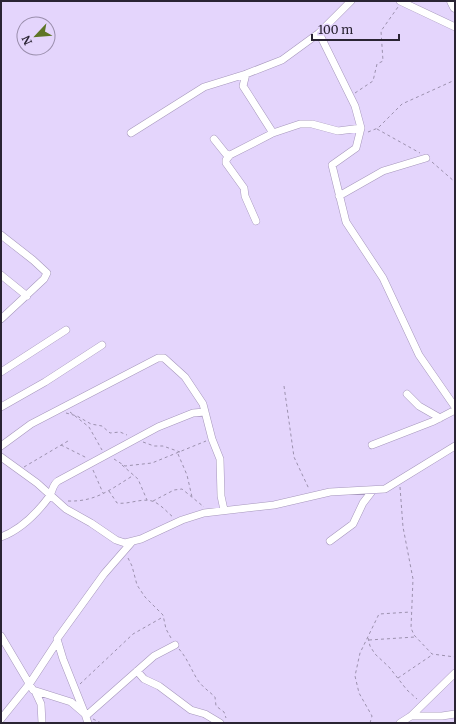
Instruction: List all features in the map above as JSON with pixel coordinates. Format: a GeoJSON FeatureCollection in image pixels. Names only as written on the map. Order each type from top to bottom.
{"type":"FeatureCollection","features":[{"type":"Feature","properties":{"kind":"highway"},"geometry":{"type":"LineString","coordinates":[[452,1],[455,7]]}},
{"type":"Feature","properties":{"kind":"street"},"geometry":{"type":"LineString","coordinates":[[131,133],[204,87],[246,74],[282,60],[320,34],[351,1]]}},
{"type":"Feature","properties":{"kind":"street"},"geometry":{"type":"LineString","coordinates":[[401,1],[455,27]]}},
{"type":"Feature","properties":{"kind":"street"},"geometry":{"type":"LineString","coordinates":[[320,34],[351,95],[360,130],[356,148],[332,165],[346,222],[383,278],[419,355],[455,407]]}},
{"type":"Feature","properties":{"kind":"street"},"geometry":{"type":"LineString","coordinates":[[246,74],[243,82],[244,88],[273,133]]}},
{"type":"Feature","properties":{"kind":"street"},"geometry":{"type":"LineString","coordinates":[[256,221],[245,196],[244,188],[226,163],[226,160],[230,155],[273,133],[303,124],[338,131],[360,130]]}},
{"type":"Feature","properties":{"kind":"street"},"geometry":{"type":"LineString","coordinates":[[214,139],[226,154],[230,155]]}},
{"type":"Feature","properties":{"kind":"street"},"geometry":{"type":"LineString","coordinates":[[339,196],[383,171],[426,158]]}},
{"type":"Feature","properties":{"kind":"street"},"geometry":{"type":"LineString","coordinates":[[1,235],[47,272],[44,279],[1,318]]}},
{"type":"Feature","properties":{"kind":"street"},"geometry":{"type":"LineString","coordinates":[[1,275],[27,296]]}},
{"type":"Feature","properties":{"kind":"street"},"geometry":{"type":"LineString","coordinates":[[1,372],[66,330]]}},
{"type":"Feature","properties":{"kind":"street"},"geometry":{"type":"LineString","coordinates":[[1,407],[45,382],[102,345]]}},
{"type":"Feature","properties":{"kind":"street"},"geometry":{"type":"LineString","coordinates":[[1,446],[31,424],[162,357],[174,365],[186,377],[198,395],[205,412],[212,439],[220,459],[221,496],[224,510]]}},
{"type":"Feature","properties":{"kind":"street"},"geometry":{"type":"LineString","coordinates":[[407,394],[419,406],[440,418]]}},
{"type":"Feature","properties":{"kind":"street"},"geometry":{"type":"LineString","coordinates":[[372,445],[440,418],[455,410]]}},
{"type":"Feature","properties":{"kind":"street"},"geometry":{"type":"LineString","coordinates":[[1,537],[20,527],[50,495],[55,483],[92,461],[180,417],[193,413],[205,412]]}},
{"type":"Feature","properties":{"kind":"street"},"geometry":{"type":"LineString","coordinates":[[1,719],[30,683],[77,609],[131,543],[182,520],[212,512],[274,505],[330,492],[385,489],[455,446]]}},
{"type":"Feature","properties":{"kind":"street"},"geometry":{"type":"LineString","coordinates":[[1,457],[37,483],[66,509],[91,523],[116,540],[131,543]]}},
{"type":"Feature","properties":{"kind":"street"},"geometry":{"type":"LineString","coordinates":[[330,541],[353,524],[363,503],[373,490]]}},
{"type":"Feature","properties":{"kind":"street"},"geometry":{"type":"LineString","coordinates":[[1,636],[36,691],[41,704],[42,723]]}},
{"type":"Feature","properties":{"kind":"street"},"geometry":{"type":"LineString","coordinates":[[57,642],[86,717]]}},
{"type":"Feature","properties":{"kind":"street"},"geometry":{"type":"LineString","coordinates":[[86,717],[158,653],[175,645]]}},
{"type":"Feature","properties":{"kind":"street"},"geometry":{"type":"LineString","coordinates":[[137,672],[144,679],[159,686],[191,710],[205,714],[220,723]]}},
{"type":"Feature","properties":{"kind":"street"},"geometry":{"type":"LineString","coordinates":[[400,723],[425,704],[455,673]]}},
{"type":"Feature","properties":{"kind":"street"},"geometry":{"type":"LineString","coordinates":[[36,691],[57,696],[71,702],[86,717]]}},
{"type":"Feature","properties":{"kind":"street"},"geometry":{"type":"LineString","coordinates":[[411,716],[425,717],[455,714]]}},
{"type":"Feature","properties":{"kind":"path"},"geometry":{"type":"LineString","coordinates":[[351,95],[363,89],[373,81],[377,64],[383,61],[381,36],[382,29],[401,1]]}},
{"type":"Feature","properties":{"kind":"path"},"geometry":{"type":"LineString","coordinates":[[360,130],[377,129],[402,104],[455,80]]}},
{"type":"Feature","properties":{"kind":"path"},"geometry":{"type":"LineString","coordinates":[[284,386],[294,457],[298,469],[312,495]]}},
{"type":"Feature","properties":{"kind":"path"},"geometry":{"type":"LineString","coordinates":[[55,412],[72,414],[91,424],[102,426],[110,433],[120,432],[149,445],[163,446],[180,453]]}},
{"type":"Feature","properties":{"kind":"path"},"geometry":{"type":"LineString","coordinates":[[72,414],[89,427],[106,455],[134,475],[140,483],[147,500]]}},
{"type":"Feature","properties":{"kind":"path"},"geometry":{"type":"LineString","coordinates":[[122,465],[131,466],[152,463],[178,454],[212,439]]}},
{"type":"Feature","properties":{"kind":"path"},"geometry":{"type":"LineString","coordinates":[[20,471],[28,464],[68,441]]}},
{"type":"Feature","properties":{"kind":"path"},"geometry":{"type":"LineString","coordinates":[[60,445],[79,456],[92,461],[103,493]]}},
{"type":"Feature","properties":{"kind":"path"},"geometry":{"type":"LineString","coordinates":[[178,454],[187,475],[192,498]]}},
{"type":"Feature","properties":{"kind":"path"},"geometry":{"type":"LineString","coordinates":[[67,501],[87,501],[134,475]]}},
{"type":"Feature","properties":{"kind":"path"},"geometry":{"type":"LineString","coordinates":[[400,481],[402,527],[413,579],[412,628],[416,636],[432,654],[455,657]]}},
{"type":"Feature","properties":{"kind":"path"},"geometry":{"type":"LineString","coordinates":[[152,501],[179,489],[186,490],[192,498],[212,512]]}},
{"type":"Feature","properties":{"kind":"path"},"geometry":{"type":"LineString","coordinates":[[108,490],[117,503],[124,504],[147,500],[152,501],[172,516],[182,520]]}},
{"type":"Feature","properties":{"kind":"path"},"geometry":{"type":"LineString","coordinates":[[370,723],[372,716],[359,693],[355,676],[360,653],[380,614],[412,612]]}},
{"type":"Feature","properties":{"kind":"path"},"geometry":{"type":"LineString","coordinates":[[75,688],[133,634],[164,617]]}},
{"type":"Feature","properties":{"kind":"path"},"geometry":{"type":"LineString","coordinates":[[369,640],[416,636]]}},
{"type":"Feature","properties":{"kind":"path"},"geometry":{"type":"LineString","coordinates":[[368,638],[374,654],[398,678],[407,690],[425,704]]}},
{"type":"Feature","properties":{"kind":"path"},"geometry":{"type":"LineString","coordinates":[[398,678],[432,654]]}},
{"type":"Feature","properties":{"kind":"path"},"geometry":{"type":"LineString","coordinates":[[86,717],[101,723]]}}]}
